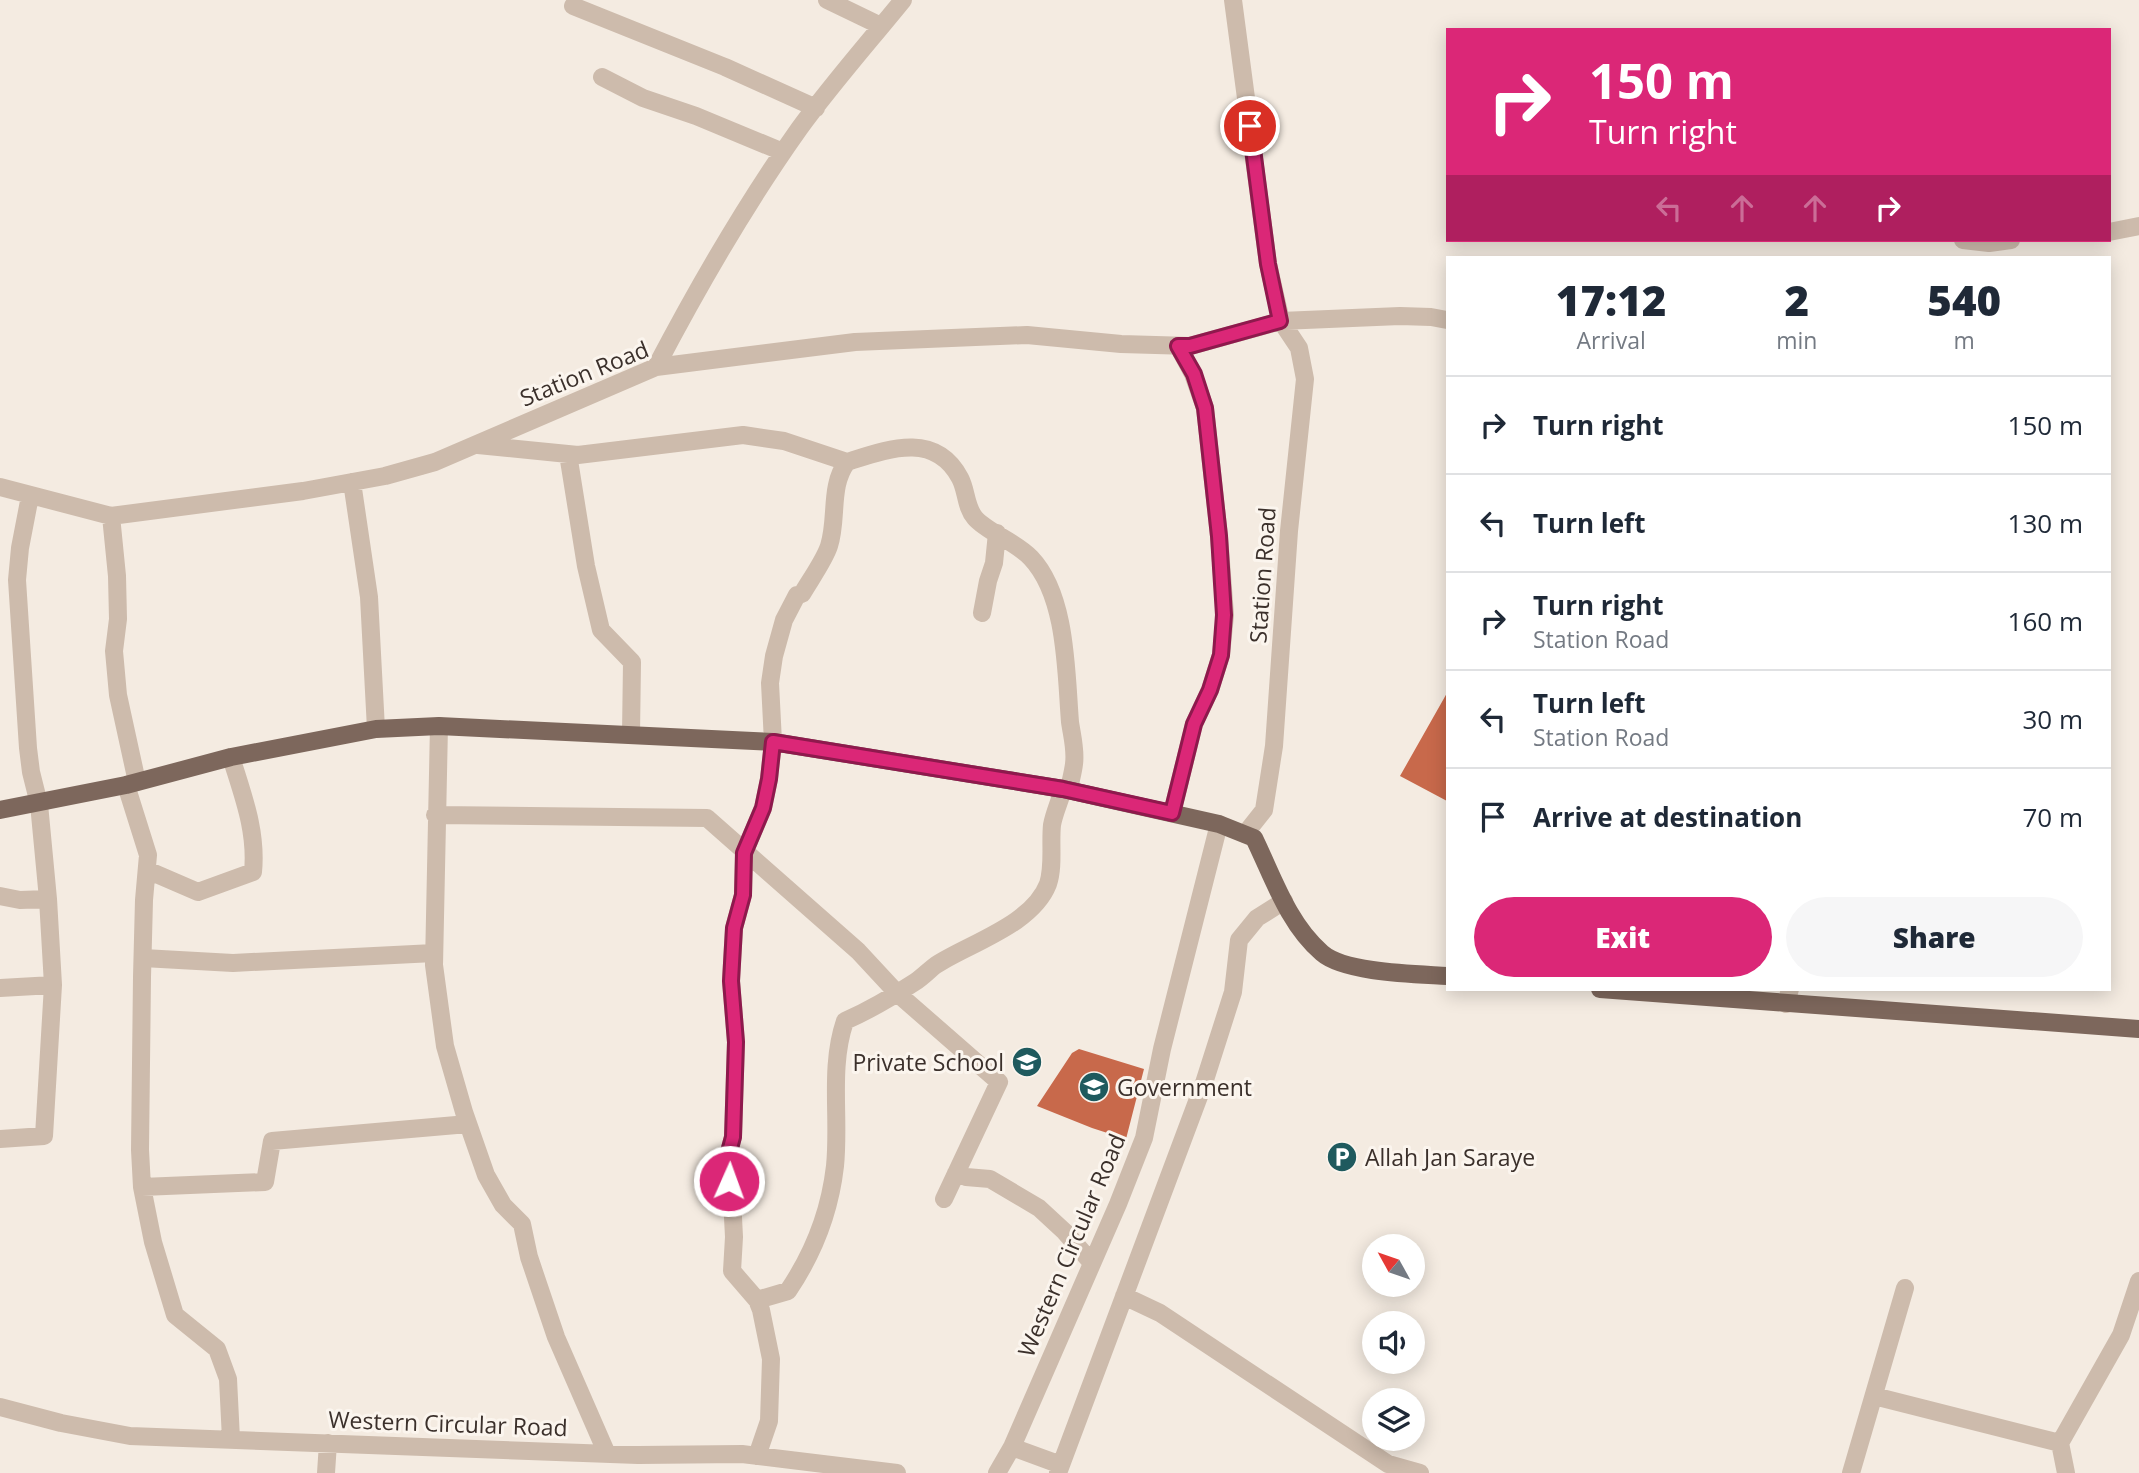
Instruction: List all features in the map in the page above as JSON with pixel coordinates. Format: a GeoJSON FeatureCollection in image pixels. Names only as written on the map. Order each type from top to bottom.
{"type":"FeatureCollection","features":[{"type":"Feature","properties":{"kind":"main road"},"geometry":{"type":"LineString","coordinates":[[0,810],[131,783],[231,757],[376,729],[439,726],[773,742],[1066,790],[1219,824],[1254,838],[1293,920],[1323,954],[1364,969],[1446,976]]}},
{"type":"Feature","properties":{"kind":"main road"},"geometry":{"type":"LineString","coordinates":[[1654,991],[1788,996],[2139,1030]]}},
{"type":"Feature","properties":{"kind":"street"},"geometry":{"type":"LineString","coordinates":[[827,0],[881,26]]}},
{"type":"Feature","properties":{"kind":"street"},"geometry":{"type":"LineString","coordinates":[[656,367],[700,282],[783,152],[903,0]]}},
{"type":"Feature","properties":{"kind":"street","name":"Station Road"},"geometry":{"type":"LineString","coordinates":[[1233,0],[1268,264],[1280,321],[1299,348],[1305,379],[1289,531],[1274,746],[1264,810],[1245,834]]}},
{"type":"Feature","properties":{"kind":"street"},"geometry":{"type":"LineString","coordinates":[[573,6],[816,108]]}},
{"type":"Feature","properties":{"kind":"street"},"geometry":{"type":"LineString","coordinates":[[602,77],[643,98],[696,116],[783,152]]}},
{"type":"Feature","properties":{"kind":"street"},"geometry":{"type":"LineString","coordinates":[[2111,232],[2139,226]]}},
{"type":"Feature","properties":{"kind":"street"},"geometry":{"type":"LineString","coordinates":[[1280,321],[1400,317],[1446,320]]}},
{"type":"Feature","properties":{"kind":"street","name":"Station Road"},"geometry":{"type":"LineString","coordinates":[[0,487],[111,516],[253,498],[384,476],[435,462],[656,367],[855,342],[1027,335],[1121,344],[1190,346],[1280,321]]}},
{"type":"Feature","properties":{"kind":"street"},"geometry":{"type":"LineString","coordinates":[[1172,813],[1194,724],[1210,690],[1221,655],[1224,615],[1219,536],[1205,408],[1194,374],[1178,346]]}},
{"type":"Feature","properties":{"kind":"street"},"geometry":{"type":"LineString","coordinates":[[474,445],[568,454],[622,451],[743,435],[784,441],[847,462],[870,454],[916,446],[942,454],[960,477],[968,507],[975,518],[1031,558],[1051,593],[1062,637],[1074,762],[1053,822],[1051,869],[1047,885],[1037,901],[1019,918],[994,935],[935,966],[873,1009],[845,1021],[837,1044],[835,1166],[824,1215],[811,1251],[788,1291],[757,1300]]}},
{"type":"Feature","properties":{"kind":"street"},"geometry":{"type":"LineString","coordinates":[[568,454],[586,566],[601,630],[632,662],[631,734]]}},
{"type":"Feature","properties":{"kind":"street"},"geometry":{"type":"LineString","coordinates":[[757,1456],[769,1421],[771,1359],[757,1300],[732,1271],[732,1198],[726,1163],[733,1137],[736,1042],[731,981],[734,928],[743,895],[744,853],[763,808],[769,779],[773,742],[770,683],[780,636],[797,595],[802,594],[828,548],[835,520],[838,479],[847,462]]}},
{"type":"Feature","properties":{"kind":"street"},"geometry":{"type":"LineString","coordinates":[[352,482],[369,597],[376,729]]}},
{"type":"Feature","properties":{"kind":"street"},"geometry":{"type":"LineString","coordinates":[[0,1139],[44,1136],[53,985],[39,804],[28,748],[17,580],[30,496]]}},
{"type":"Feature","properties":{"kind":"street"},"geometry":{"type":"LineString","coordinates":[[111,516],[117,576],[118,618],[114,651],[118,695],[131,783],[148,855],[143,958],[140,1150],[142,1188],[153,1242],[175,1315],[217,1349],[228,1379],[231,1439]]}},
{"type":"Feature","properties":{"kind":"street"},"geometry":{"type":"LineString","coordinates":[[982,612],[994,563],[997,533]]}},
{"type":"Feature","properties":{"kind":"street"},"geometry":{"type":"LineString","coordinates":[[439,726],[434,953],[445,1046],[486,1175],[503,1205],[522,1224],[529,1257],[556,1337],[607,1454]]}},
{"type":"Feature","properties":{"kind":"street"},"geometry":{"type":"LineString","coordinates":[[147,870],[198,892],[253,872],[255,849],[249,813],[231,757]]}},
{"type":"Feature","properties":{"kind":"street"},"geometry":{"type":"LineString","coordinates":[[435,815],[707,818],[858,951],[897,993],[999,1082],[944,1199]]}},
{"type":"Feature","properties":{"kind":"street","name":"Western Circular Road"},"geometry":{"type":"LineString","coordinates":[[997,1473],[1012,1447],[1144,1138],[1162,1049],[1219,824]]}},
{"type":"Feature","properties":{"kind":"street"},"geometry":{"type":"LineString","coordinates":[[0,897],[20,900],[48,899]]}},
{"type":"Feature","properties":{"kind":"street"},"geometry":{"type":"LineString","coordinates":[[1012,1447],[1059,1469],[1209,1070],[1233,992],[1239,940],[1257,918],[1284,901]]}},
{"type":"Feature","properties":{"kind":"street"},"geometry":{"type":"LineString","coordinates":[[143,958],[233,963],[434,953]]}},
{"type":"Feature","properties":{"kind":"street"},"geometry":{"type":"LineString","coordinates":[[0,988],[53,985]]}},
{"type":"Feature","properties":{"kind":"street"},"geometry":{"type":"LineString","coordinates":[[142,1188],[265,1182],[272,1141],[468,1124]]}},
{"type":"Feature","properties":{"kind":"street"},"geometry":{"type":"LineString","coordinates":[[956,1173],[989,1180],[1039,1208],[1092,1263]]}},
{"type":"Feature","properties":{"kind":"street"},"geometry":{"type":"LineString","coordinates":[[2066,1473],[2060,1443],[2121,1335],[2139,1281]]}},
{"type":"Feature","properties":{"kind":"street"},"geometry":{"type":"LineString","coordinates":[[1851,1473],[1905,1288]]}},
{"type":"Feature","properties":{"kind":"street"},"geometry":{"type":"LineString","coordinates":[[1124,1296],[1160,1313],[1388,1464],[1420,1473]]}},
{"type":"Feature","properties":{"kind":"street"},"geometry":{"type":"LineString","coordinates":[[1874,1396],[2060,1443]]}},
{"type":"Feature","properties":{"kind":"street","name":"Western Circular Road"},"geometry":{"type":"LineString","coordinates":[[0,1407],[61,1423],[130,1436],[607,1454],[757,1456],[897,1473]]}},
{"type":"Feature","properties":{"kind":"street"},"geometry":{"type":"LineString","coordinates":[[326,1473],[328,1443]]}},
{"type":"Feature","properties":{"kind":"building"},"geometry":{"type":"Polygon","coordinates":[[[1446,695],[1446,800],[1400,776],[1446,695]]]}},
{"type":"Feature","properties":{"kind":"building","name":"Government"},"geometry":{"type":"Polygon","coordinates":[[[1079,1049],[1144,1069],[1126,1139],[1037,1106],[1072,1053],[1079,1049]]]}},
{"type":"Feature","properties":{"kind":"place","name":"Private School"},"geometry":{"type":"Point","coordinates":[1027,1062]}},
{"type":"Feature","properties":{"kind":"place","name":"Government"},"geometry":{"type":"Point","coordinates":[1094,1087]}},
{"type":"Feature","properties":{"kind":"place","name":"Allah Jan Saraye"},"geometry":{"type":"Point","coordinates":[1342,1157]}},
{"type":"Feature","properties":{"kind":"route"},"geometry":{"type":"LineString","coordinates":[[729,1181],[726,1163],[733,1137],[732,1097],[736,1042],[731,981],[734,928],[743,895],[744,853],[763,808],[773,742],[1063,789],[1172,813],[1194,724],[1210,690],[1221,655],[1224,615],[1219,536],[1205,408],[1194,374],[1178,346],[1190,346],[1280,321],[1268,264],[1250,126]]}}]}
